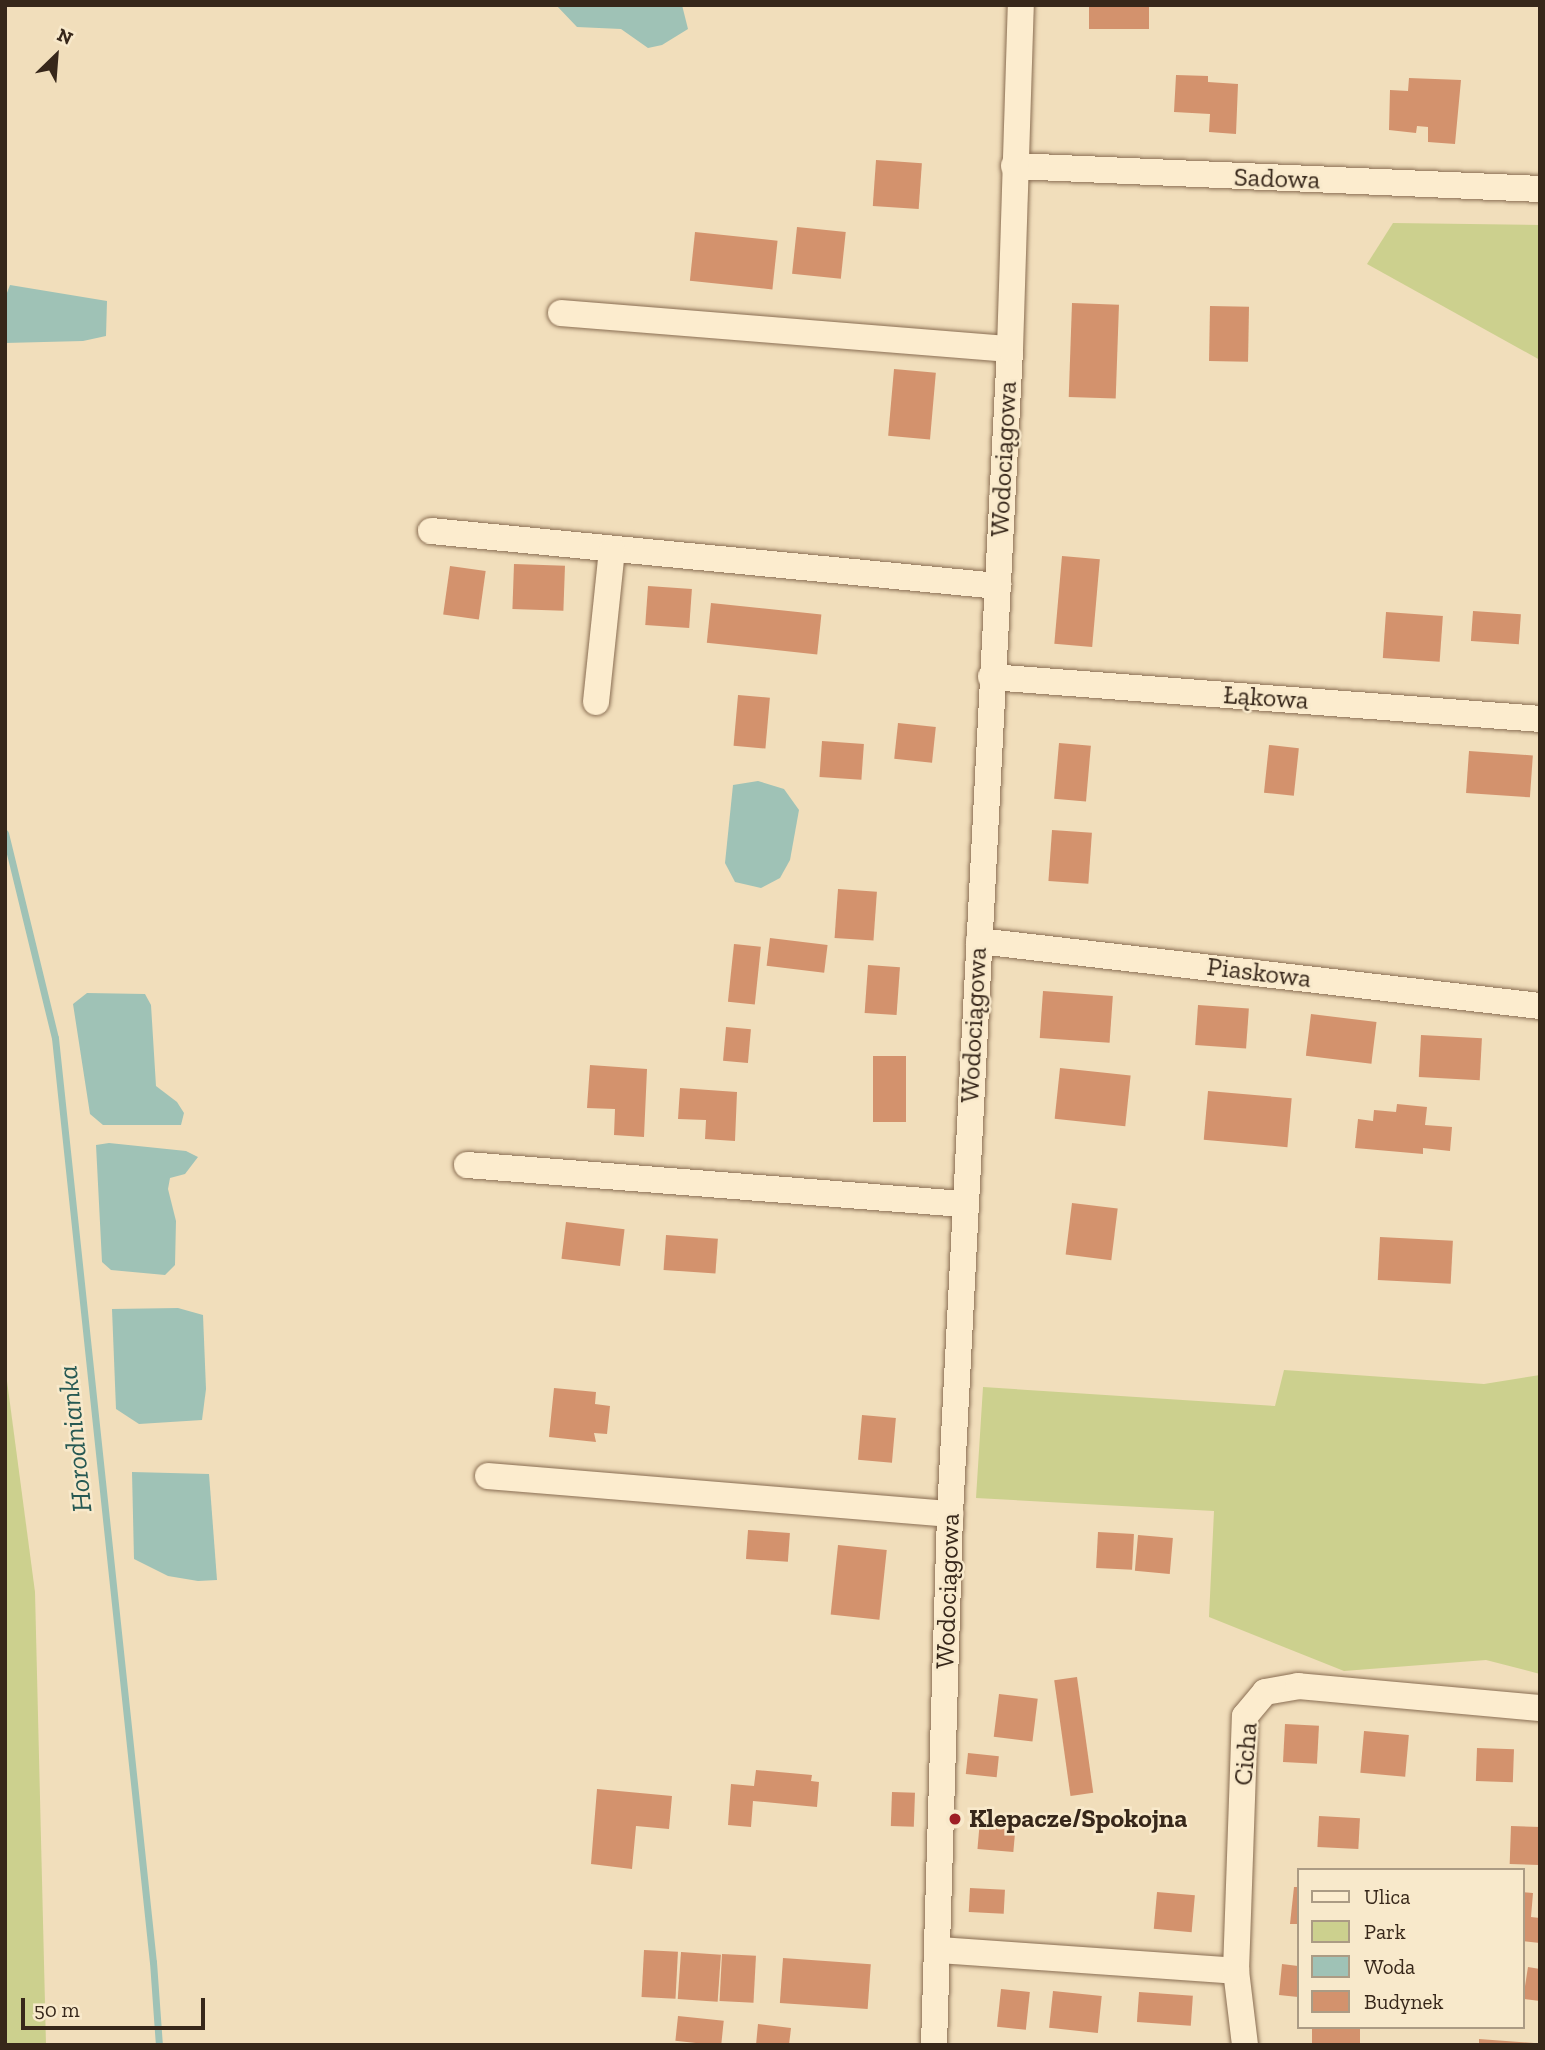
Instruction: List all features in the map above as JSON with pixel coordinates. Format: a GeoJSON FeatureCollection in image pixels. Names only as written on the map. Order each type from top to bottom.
{"type":"FeatureCollection","features":[{"type":"Feature","properties":{"kind":"street","name":"Wodociągowa"},"geometry":{"type":"LineString","coordinates":[[934,2045],[950,1514],[991,677],[1010,349],[1021,5]]}},
{"type":"Feature","properties":{"kind":"street","name":"Sadowa"},"geometry":{"type":"LineString","coordinates":[[1014,166],[1540,189]]}},
{"type":"Feature","properties":{"kind":"street"},"geometry":{"type":"LineString","coordinates":[[561,313],[1010,349]]}},
{"type":"Feature","properties":{"kind":"street"},"geometry":{"type":"LineString","coordinates":[[431,531],[612,551],[998,586]]}},
{"type":"Feature","properties":{"kind":"street"},"geometry":{"type":"LineString","coordinates":[[596,702],[612,551]]}},
{"type":"Feature","properties":{"kind":"street","name":"Łąkowa"},"geometry":{"type":"LineString","coordinates":[[991,677],[1540,719]]}},
{"type":"Feature","properties":{"kind":"street","name":"Piaskowa"},"geometry":{"type":"LineString","coordinates":[[979,941],[1540,1006]]}},
{"type":"Feature","properties":{"kind":"street"},"geometry":{"type":"LineString","coordinates":[[467,1165],[964,1204]]}},
{"type":"Feature","properties":{"kind":"street"},"geometry":{"type":"LineString","coordinates":[[488,1476],[950,1514]]}},
{"type":"Feature","properties":{"kind":"street","name":"Cicha"},"geometry":{"type":"LineString","coordinates":[[1245,2045],[1236,1971],[1245,1716],[1265,1692],[1298,1686],[1540,1708]]}},
{"type":"Feature","properties":{"kind":"street"},"geometry":{"type":"LineString","coordinates":[[938,1950],[1236,1971]]}},
{"type":"Feature","properties":{"kind":"green space"},"geometry":{"type":"Polygon","coordinates":[[[1393,223],[1540,225],[1540,360],[1367,264],[1393,223]]]}},
{"type":"Feature","properties":{"kind":"green space"},"geometry":{"type":"Polygon","coordinates":[[[5,1366],[35,1592],[46,2045],[5,2045],[5,1366]]]}},
{"type":"Feature","properties":{"kind":"green space"},"geometry":{"type":"Polygon","coordinates":[[[1284,1370],[1484,1384],[1540,1375],[1540,1674],[1486,1660],[1344,1671],[1209,1617],[1214,1511],[976,1498],[983,1387],[1275,1406],[1284,1370]]]}},
{"type":"Feature","properties":{"kind":"water"},"geometry":{"type":"Polygon","coordinates":[[[556,5],[682,5],[688,29],[662,45],[648,48],[621,29],[577,27],[556,5]]]}},
{"type":"Feature","properties":{"kind":"water"},"geometry":{"type":"Polygon","coordinates":[[[10,285],[107,301],[106,336],[83,341],[5,343],[5,298],[10,285]]]}},
{"type":"Feature","properties":{"kind":"water"},"geometry":{"type":"Polygon","coordinates":[[[758,781],[784,789],[799,810],[790,860],[780,878],[761,888],[735,882],[725,863],[733,785],[758,781]]]}},
{"type":"Feature","properties":{"kind":"water"},"geometry":{"type":"Polygon","coordinates":[[[87,993],[145,994],[151,1005],[156,1086],[177,1102],[184,1113],[181,1125],[103,1125],[90,1114],[73,1004],[87,993]]]}},
{"type":"Feature","properties":{"kind":"water"},"geometry":{"type":"Polygon","coordinates":[[[109,1143],[186,1151],[198,1157],[185,1174],[170,1178],[168,1189],[176,1221],[175,1265],[165,1275],[111,1270],[102,1262],[96,1145],[109,1143]]]}},
{"type":"Feature","properties":{"kind":"water"},"geometry":{"type":"Polygon","coordinates":[[[178,1308],[203,1315],[206,1389],[202,1420],[139,1424],[116,1409],[112,1309],[178,1308]]]}},
{"type":"Feature","properties":{"kind":"water"},"geometry":{"type":"Polygon","coordinates":[[[132,1472],[209,1474],[217,1580],[198,1581],[168,1576],[134,1559],[132,1472]]]}},
{"type":"Feature","properties":{"kind":"building"},"geometry":{"type":"Polygon","coordinates":[[[1089,5],[1149,5],[1149,29],[1089,29],[1089,5]]]}},
{"type":"Feature","properties":{"kind":"building"},"geometry":{"type":"Polygon","coordinates":[[[1176,75],[1208,76],[1208,82],[1238,84],[1236,134],[1209,132],[1210,114],[1174,112],[1176,75]]]}},
{"type":"Feature","properties":{"kind":"building"},"geometry":{"type":"Polygon","coordinates":[[[1409,78],[1461,80],[1455,144],[1428,142],[1428,127],[1417,126],[1416,133],[1389,130],[1390,90],[1408,91],[1409,78]]]}},
{"type":"Feature","properties":{"kind":"building"},"geometry":{"type":"Polygon","coordinates":[[[876,160],[922,163],[919,209],[873,206],[876,160]]]}},
{"type":"Feature","properties":{"kind":"building"},"geometry":{"type":"Polygon","coordinates":[[[797,227],[846,232],[841,279],[792,274],[797,227]]]}},
{"type":"Feature","properties":{"kind":"building"},"geometry":{"type":"Polygon","coordinates":[[[695,232],[778,241],[772,289],[690,281],[695,232]]]}},
{"type":"Feature","properties":{"kind":"building"},"geometry":{"type":"Polygon","coordinates":[[[1072,303],[1119,305],[1116,399],[1069,397],[1072,303]]]}},
{"type":"Feature","properties":{"kind":"building"},"geometry":{"type":"Polygon","coordinates":[[[1210,306],[1249,307],[1248,362],[1209,361],[1210,306]]]}},
{"type":"Feature","properties":{"kind":"building"},"geometry":{"type":"Polygon","coordinates":[[[894,369],[936,373],[930,439],[888,436],[894,369]]]}},
{"type":"Feature","properties":{"kind":"building"},"geometry":{"type":"Polygon","coordinates":[[[1062,556],[1100,559],[1092,647],[1054,644],[1062,556]]]}},
{"type":"Feature","properties":{"kind":"building"},"geometry":{"type":"Polygon","coordinates":[[[514,564],[565,566],[563,611],[512,609],[514,564]]]}},
{"type":"Feature","properties":{"kind":"building"},"geometry":{"type":"Polygon","coordinates":[[[450,566],[486,571],[479,620],[443,615],[450,566]]]}},
{"type":"Feature","properties":{"kind":"building"},"geometry":{"type":"Polygon","coordinates":[[[648,586],[692,589],[689,628],[645,625],[648,586]]]}},
{"type":"Feature","properties":{"kind":"building"},"geometry":{"type":"Polygon","coordinates":[[[711,603],[821,615],[817,654],[707,643],[711,603]]]}},
{"type":"Feature","properties":{"kind":"building"},"geometry":{"type":"Polygon","coordinates":[[[1473,611],[1521,614],[1519,644],[1471,641],[1473,611]]]}},
{"type":"Feature","properties":{"kind":"building"},"geometry":{"type":"Polygon","coordinates":[[[1386,612],[1443,616],[1440,662],[1383,658],[1386,612]]]}},
{"type":"Feature","properties":{"kind":"building"},"geometry":{"type":"Polygon","coordinates":[[[738,695],[770,698],[765,749],[734,746],[738,695]]]}},
{"type":"Feature","properties":{"kind":"building"},"geometry":{"type":"Polygon","coordinates":[[[898,723],[936,727],[932,763],[894,759],[898,723]]]}},
{"type":"Feature","properties":{"kind":"building"},"geometry":{"type":"Polygon","coordinates":[[[822,741],[864,744],[861,780],[819,777],[822,741]]]}},
{"type":"Feature","properties":{"kind":"building"},"geometry":{"type":"Polygon","coordinates":[[[1059,743],[1091,746],[1086,802],[1054,799],[1059,743]]]}},
{"type":"Feature","properties":{"kind":"building"},"geometry":{"type":"Polygon","coordinates":[[[1269,745],[1299,748],[1294,796],[1264,793],[1269,745]]]}},
{"type":"Feature","properties":{"kind":"building"},"geometry":{"type":"Polygon","coordinates":[[[1469,751],[1533,755],[1530,797],[1466,793],[1469,751]]]}},
{"type":"Feature","properties":{"kind":"building"},"geometry":{"type":"Polygon","coordinates":[[[1052,830],[1092,833],[1088,884],[1048,881],[1052,830]]]}},
{"type":"Feature","properties":{"kind":"building"},"geometry":{"type":"Polygon","coordinates":[[[838,889],[877,892],[873,941],[835,938],[838,889]]]}},
{"type":"Feature","properties":{"kind":"building"},"geometry":{"type":"Polygon","coordinates":[[[770,938],[828,945],[824,973],[767,966],[770,938]]]}},
{"type":"Feature","properties":{"kind":"building"},"geometry":{"type":"Polygon","coordinates":[[[734,944],[761,947],[755,1005],[728,1002],[734,944]]]}},
{"type":"Feature","properties":{"kind":"building"},"geometry":{"type":"Polygon","coordinates":[[[868,965],[900,967],[897,1015],[865,1013],[868,965]]]}},
{"type":"Feature","properties":{"kind":"building"},"geometry":{"type":"Polygon","coordinates":[[[1043,991],[1113,996],[1110,1043],[1040,1038],[1043,991]]]}},
{"type":"Feature","properties":{"kind":"building"},"geometry":{"type":"Polygon","coordinates":[[[1198,1005],[1249,1009],[1246,1048],[1195,1045],[1198,1005]]]}},
{"type":"Feature","properties":{"kind":"building"},"geometry":{"type":"Polygon","coordinates":[[[1311,1014],[1377,1022],[1371,1064],[1306,1056],[1311,1014]]]}},
{"type":"Feature","properties":{"kind":"building"},"geometry":{"type":"Polygon","coordinates":[[[726,1027],[751,1029],[748,1063],[723,1061],[726,1027]]]}},
{"type":"Feature","properties":{"kind":"building"},"geometry":{"type":"Polygon","coordinates":[[[1421,1035],[1482,1038],[1480,1080],[1419,1077],[1421,1035]]]}},
{"type":"Feature","properties":{"kind":"building"},"geometry":{"type":"Polygon","coordinates":[[[873,1056],[906,1056],[906,1122],[873,1122],[873,1056]]]}},
{"type":"Feature","properties":{"kind":"building"},"geometry":{"type":"Polygon","coordinates":[[[590,1065],[647,1069],[644,1137],[614,1135],[615,1109],[587,1108],[590,1065]]]}},
{"type":"Feature","properties":{"kind":"building"},"geometry":{"type":"Polygon","coordinates":[[[1060,1068],[1131,1075],[1125,1126],[1055,1119],[1060,1068]]]}},
{"type":"Feature","properties":{"kind":"building"},"geometry":{"type":"Polygon","coordinates":[[[680,1088],[737,1092],[735,1141],[705,1139],[706,1120],[678,1119],[680,1088]]]}},
{"type":"Feature","properties":{"kind":"building"},"geometry":{"type":"Polygon","coordinates":[[[1208,1091],[1292,1098],[1287,1147],[1204,1140],[1208,1091]]]}},
{"type":"Feature","properties":{"kind":"building"},"geometry":{"type":"Polygon","coordinates":[[[1397,1104],[1427,1107],[1425,1125],[1452,1127],[1450,1151],[1423,1148],[1423,1154],[1355,1148],[1358,1119],[1373,1121],[1374,1110],[1396,1112],[1397,1104]]]}},
{"type":"Feature","properties":{"kind":"building"},"geometry":{"type":"Polygon","coordinates":[[[1072,1203],[1118,1209],[1111,1260],[1066,1255],[1072,1203]]]}},
{"type":"Feature","properties":{"kind":"building"},"geometry":{"type":"Polygon","coordinates":[[[566,1222],[625,1229],[620,1266],[561,1259],[566,1222]]]}},
{"type":"Feature","properties":{"kind":"building"},"geometry":{"type":"Polygon","coordinates":[[[666,1235],[718,1239],[715,1274],[664,1270],[666,1235]]]}},
{"type":"Feature","properties":{"kind":"building"},"geometry":{"type":"Polygon","coordinates":[[[1380,1237],[1453,1241],[1451,1284],[1378,1280],[1380,1237]]]}},
{"type":"Feature","properties":{"kind":"building"},"geometry":{"type":"Polygon","coordinates":[[[554,1388],[596,1392],[595,1404],[610,1406],[607,1434],[594,1433],[596,1442],[549,1437],[554,1388]]]}},
{"type":"Feature","properties":{"kind":"building"},"geometry":{"type":"Polygon","coordinates":[[[862,1415],[896,1418],[892,1463],[858,1460],[862,1415]]]}},
{"type":"Feature","properties":{"kind":"building"},"geometry":{"type":"Polygon","coordinates":[[[748,1530],[790,1533],[788,1562],[746,1559],[748,1530]]]}},
{"type":"Feature","properties":{"kind":"building"},"geometry":{"type":"Polygon","coordinates":[[[1098,1532],[1134,1534],[1132,1570],[1096,1568],[1098,1532]]]}},
{"type":"Feature","properties":{"kind":"building"},"geometry":{"type":"Polygon","coordinates":[[[1138,1535],[1173,1538],[1170,1574],[1135,1571],[1138,1535]]]}},
{"type":"Feature","properties":{"kind":"building"},"geometry":{"type":"Polygon","coordinates":[[[838,1545],[887,1550],[879,1620],[831,1615],[838,1545]]]}},
{"type":"Feature","properties":{"kind":"building"},"geometry":{"type":"Polygon","coordinates":[[[1077,1677],[1093,1793],[1071,1796],[1054,1680],[1077,1677]]]}},
{"type":"Feature","properties":{"kind":"building"},"geometry":{"type":"Polygon","coordinates":[[[999,1694],[1038,1699],[1032,1741],[994,1737],[999,1694]]]}},
{"type":"Feature","properties":{"kind":"building"},"geometry":{"type":"Polygon","coordinates":[[[1285,1724],[1319,1726],[1317,1764],[1283,1762],[1285,1724]]]}},
{"type":"Feature","properties":{"kind":"building"},"geometry":{"type":"Polygon","coordinates":[[[1364,1731],[1409,1735],[1405,1777],[1360,1773],[1364,1731]]]}},
{"type":"Feature","properties":{"kind":"building"},"geometry":{"type":"Polygon","coordinates":[[[1477,1748],[1514,1749],[1513,1782],[1476,1781],[1477,1748]]]}},
{"type":"Feature","properties":{"kind":"building"},"geometry":{"type":"Polygon","coordinates":[[[968,1753],[999,1756],[997,1777],[966,1774],[968,1753]]]}},
{"type":"Feature","properties":{"kind":"building"},"geometry":{"type":"Polygon","coordinates":[[[756,1770],[812,1775],[811,1781],[819,1782],[817,1807],[753,1801],[751,1827],[728,1825],[731,1784],[754,1786],[756,1770]]]}},
{"type":"Feature","properties":{"kind":"building"},"geometry":{"type":"Polygon","coordinates":[[[597,1789],[672,1796],[669,1829],[636,1826],[632,1869],[591,1864],[597,1789]]]}},
{"type":"Feature","properties":{"kind":"building"},"geometry":{"type":"Polygon","coordinates":[[[892,1792],[915,1793],[914,1827],[891,1826],[892,1792]]]}},
{"type":"Feature","properties":{"kind":"building"},"geometry":{"type":"Polygon","coordinates":[[[1319,1816],[1360,1818],[1358,1849],[1317,1847],[1319,1816]]]}},
{"type":"Feature","properties":{"kind":"building"},"geometry":{"type":"Polygon","coordinates":[[[980,1820],[1016,1823],[1013,1852],[977,1849],[980,1820]]]}},
{"type":"Feature","properties":{"kind":"building"},"geometry":{"type":"Polygon","coordinates":[[[1511,1826],[1540,1827],[1539,1865],[1510,1864],[1511,1826]]]}},
{"type":"Feature","properties":{"kind":"building"},"geometry":{"type":"Polygon","coordinates":[[[1294,1887],[1296,1887],[1296,1924],[1290,1924],[1294,1887]]]}},
{"type":"Feature","properties":{"kind":"building"},"geometry":{"type":"Polygon","coordinates":[[[970,1888],[1005,1890],[1004,1914],[969,1912],[970,1888]]]}},
{"type":"Feature","properties":{"kind":"building"},"geometry":{"type":"Polygon","coordinates":[[[1157,1892],[1195,1895],[1192,1932],[1154,1929],[1157,1892]]]}},
{"type":"Feature","properties":{"kind":"building"},"geometry":{"type":"Polygon","coordinates":[[[1524,1892],[1533,1893],[1531,1917],[1540,1918],[1540,1943],[1524,1941],[1524,1892]]]}},
{"type":"Feature","properties":{"kind":"building"},"geometry":{"type":"Polygon","coordinates":[[[644,1950],[678,1952],[675,1999],[642,1997],[644,1950]]]}},
{"type":"Feature","properties":{"kind":"building"},"geometry":{"type":"Polygon","coordinates":[[[681,1952],[721,1955],[718,2002],[678,1999],[681,1952]]]}},
{"type":"Feature","properties":{"kind":"building"},"geometry":{"type":"Polygon","coordinates":[[[722,1954],[756,1956],[753,2003],[720,2001],[722,1954]]]}},
{"type":"Feature","properties":{"kind":"building"},"geometry":{"type":"Polygon","coordinates":[[[783,1958],[871,1964],[868,2009],[780,2003],[783,1958]]]}},
{"type":"Feature","properties":{"kind":"building"},"geometry":{"type":"Polygon","coordinates":[[[1282,1964],[1296,1966],[1296,1997],[1279,1995],[1282,1964]]]}},
{"type":"Feature","properties":{"kind":"building"},"geometry":{"type":"Polygon","coordinates":[[[1528,1967],[1540,1969],[1540,2001],[1524,1999],[1528,1967]]]}},
{"type":"Feature","properties":{"kind":"building"},"geometry":{"type":"Polygon","coordinates":[[[1001,1989],[1030,1992],[1026,2030],[997,2027],[1001,1989]]]}},
{"type":"Feature","properties":{"kind":"building"},"geometry":{"type":"Polygon","coordinates":[[[1053,1991],[1102,1996],[1098,2033],[1049,2028],[1053,1991]]]}},
{"type":"Feature","properties":{"kind":"building"},"geometry":{"type":"Polygon","coordinates":[[[1139,1992],[1193,1996],[1191,2026],[1137,2022],[1139,1992]]]}},
{"type":"Feature","properties":{"kind":"building"},"geometry":{"type":"Polygon","coordinates":[[[678,2016],[724,2021],[721,2045],[675,2041],[678,2016]]]}},
{"type":"Feature","properties":{"kind":"building"},"geometry":{"type":"Polygon","coordinates":[[[758,2024],[791,2028],[789,2045],[756,2045],[758,2024]]]}},
{"type":"Feature","properties":{"kind":"building"},"geometry":{"type":"Polygon","coordinates":[[[1312,2029],[1360,2029],[1360,2045],[1312,2045],[1312,2029]]]}},
{"type":"Feature","properties":{"kind":"building"},"geometry":{"type":"Polygon","coordinates":[[[1479,2039],[1534,2043],[1534,2045],[1479,2045],[1479,2039]]]}},
{"type":"Feature","properties":{"kind":"waterway","name":"Horodnianka"},"geometry":{"type":"LineString","coordinates":[[5,833],[55,1038],[153,1962],[159,2045]]}},
{"type":"Feature","properties":{"kind":"place","name":"Klepacze/Spokojna"},"geometry":{"type":"Point","coordinates":[955,1819]}}]}
